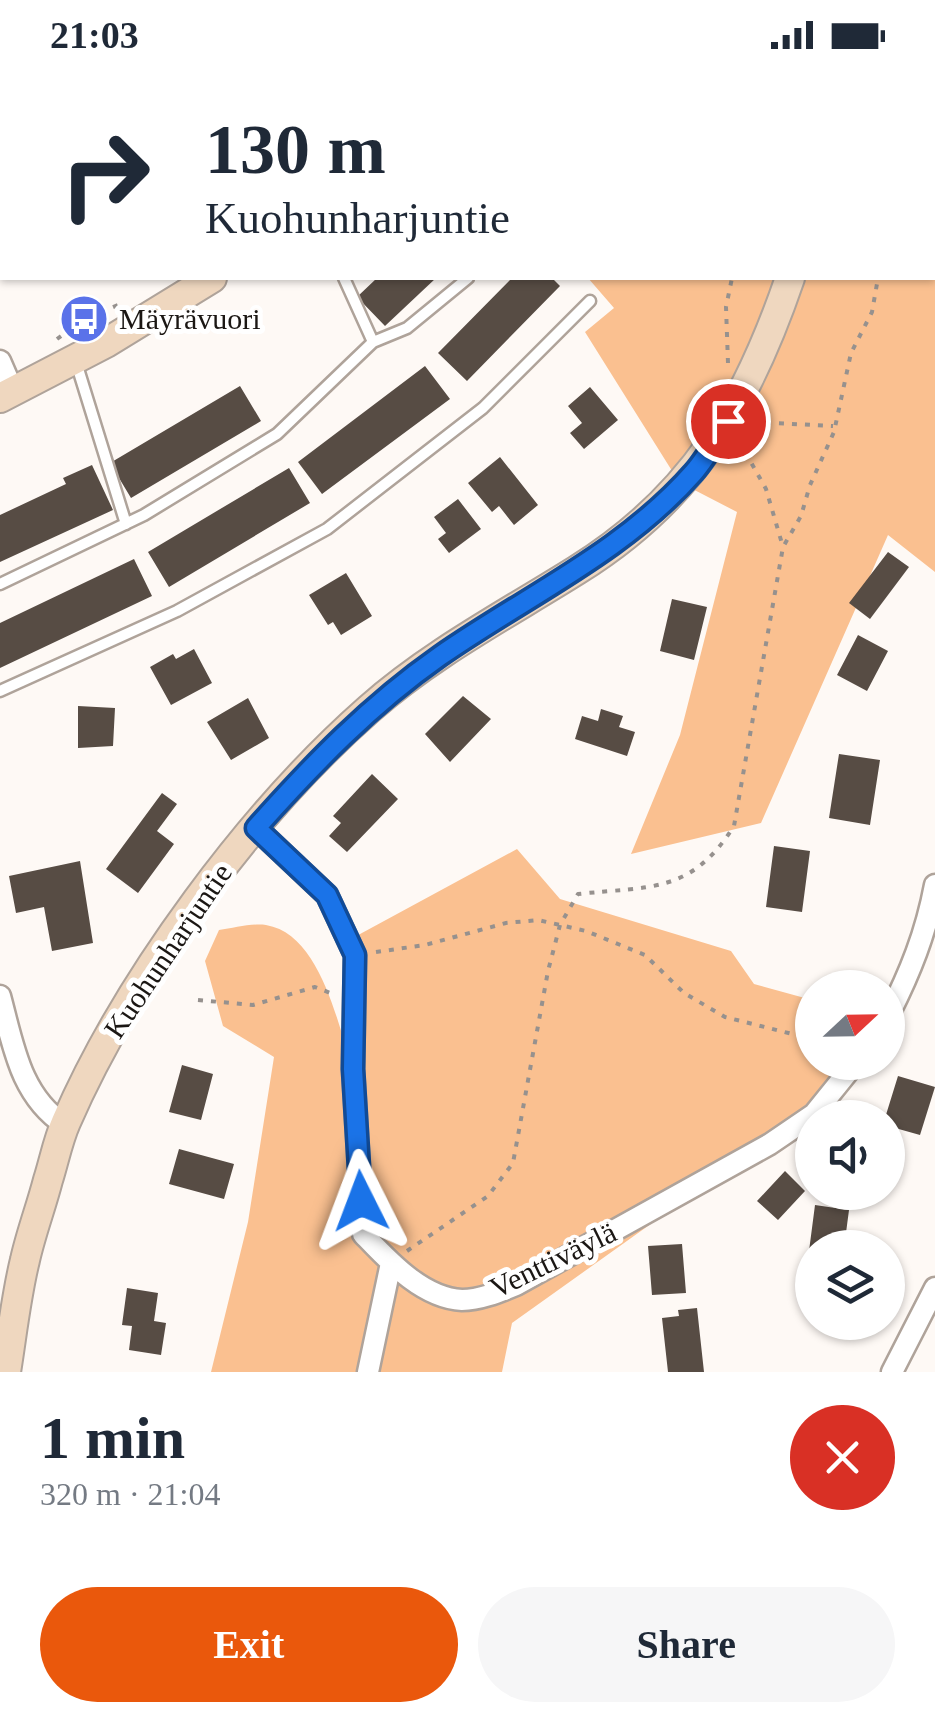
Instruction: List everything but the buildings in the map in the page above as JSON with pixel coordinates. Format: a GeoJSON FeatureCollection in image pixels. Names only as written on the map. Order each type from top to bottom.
{"type":"FeatureCollection","features":[{"type":"Feature","properties":{"kind":"main road"},"geometry":{"type":"LineString","coordinates":[[7,395],[170,306],[209,280]]}},
{"type":"Feature","properties":{"kind":"main road","name":"Kuohunharjuntie"},"geometry":{"type":"LineString","coordinates":[[6,1372],[24,1262],[65,1125],[106,1042],[192,909],[304,772],[370,708],[440,656],[642,524],[695,471],[728,421],[773,327],[789,280]]}},
{"type":"Feature","properties":{"kind":"street"},"geometry":{"type":"LineString","coordinates":[[0,361],[7,395]]}},
{"type":"Feature","properties":{"kind":"street","name":"Venttiväylä"},"geometry":{"type":"LineString","coordinates":[[256,828],[327,895],[355,955],[353,1069],[363,1234],[391,1263],[435,1294],[462,1300],[516,1285],[770,1144],[814,1114],[841,1080]]}},
{"type":"Feature","properties":{"kind":"street"},"geometry":{"type":"LineString","coordinates":[[905,982],[928,922],[935,885]]}},
{"type":"Feature","properties":{"kind":"street"},"geometry":{"type":"LineString","coordinates":[[0,996],[31,1093],[65,1125]]}},
{"type":"Feature","properties":{"kind":"street"},"geometry":{"type":"LineString","coordinates":[[368,1372],[391,1263]]}},
{"type":"Feature","properties":{"kind":"street"},"geometry":{"type":"LineString","coordinates":[[892,1372],[935,1288]]}},
{"type":"Feature","properties":{"kind":"lane"},"geometry":{"type":"LineString","coordinates":[[345,280],[373,342]]}},
{"type":"Feature","properties":{"kind":"lane"},"geometry":{"type":"LineString","coordinates":[[0,584],[126,524],[276,434],[373,342],[407,328],[466,280]]}},
{"type":"Feature","properties":{"kind":"lane"},"geometry":{"type":"LineString","coordinates":[[0,691],[177,611],[326,529],[483,408],[590,301]]}},
{"type":"Feature","properties":{"kind":"lane"},"geometry":{"type":"LineString","coordinates":[[75,358],[126,524]]}},
{"type":"Feature","properties":{"kind":"path"},"geometry":{"type":"LineString","coordinates":[[732,280],[726,307],[728,366],[744,388]]}},
{"type":"Feature","properties":{"kind":"path"},"geometry":{"type":"LineString","coordinates":[[391,1263],[488,1196],[512,1163],[548,972],[560,925],[578,894],[670,883],[694,873],[716,854],[734,826],[783,547],[801,516],[835,426],[850,353],[872,312],[878,280]]}},
{"type":"Feature","properties":{"kind":"path"},"geometry":{"type":"LineString","coordinates":[[728,421],[835,426]]}},
{"type":"Feature","properties":{"kind":"path"},"geometry":{"type":"LineString","coordinates":[[728,421],[766,489],[783,547]]}},
{"type":"Feature","properties":{"kind":"path"},"geometry":{"type":"LineString","coordinates":[[355,955],[425,945],[506,923],[538,920],[586,931],[645,955],[684,994],[725,1016],[795,1035]]}},
{"type":"Feature","properties":{"kind":"path"},"geometry":{"type":"LineString","coordinates":[[198,1000],[253,1005],[315,987],[356,1002]]}},
{"type":"Feature","properties":{"kind":"shaded area"},"geometry":{"type":"Polygon","coordinates":[[[590,280],[935,280],[935,572],[888,535],[761,823],[631,854],[680,735],[737,512],[679,482],[585,332],[614,308],[590,280]]]}},
{"type":"Feature","properties":{"kind":"shaded area"},"geometry":{"type":"Polygon","coordinates":[[[517,849],[560,899],[731,951],[754,984],[795,995],[795,1080],[843,1080],[819,1100],[795,1100],[795,1118],[512,1323],[502,1372],[211,1372],[248,1222],[274,1057],[223,1026],[205,961],[219,930],[266,925],[285,932],[300,945],[324,982],[352,1066],[349,940],[517,849]]]}},
{"type":"Feature","properties":{"kind":"place","name":"Mäyrävuori"},"geometry":{"type":"Point","coordinates":[84,319]}},
{"type":"Feature","properties":{"kind":"route"},"geometry":{"type":"LineString","coordinates":[[361,1201],[353,1069],[355,955],[327,895],[256,828],[304,772],[370,708],[440,656],[642,524],[695,471],[728,421]]}}]}
